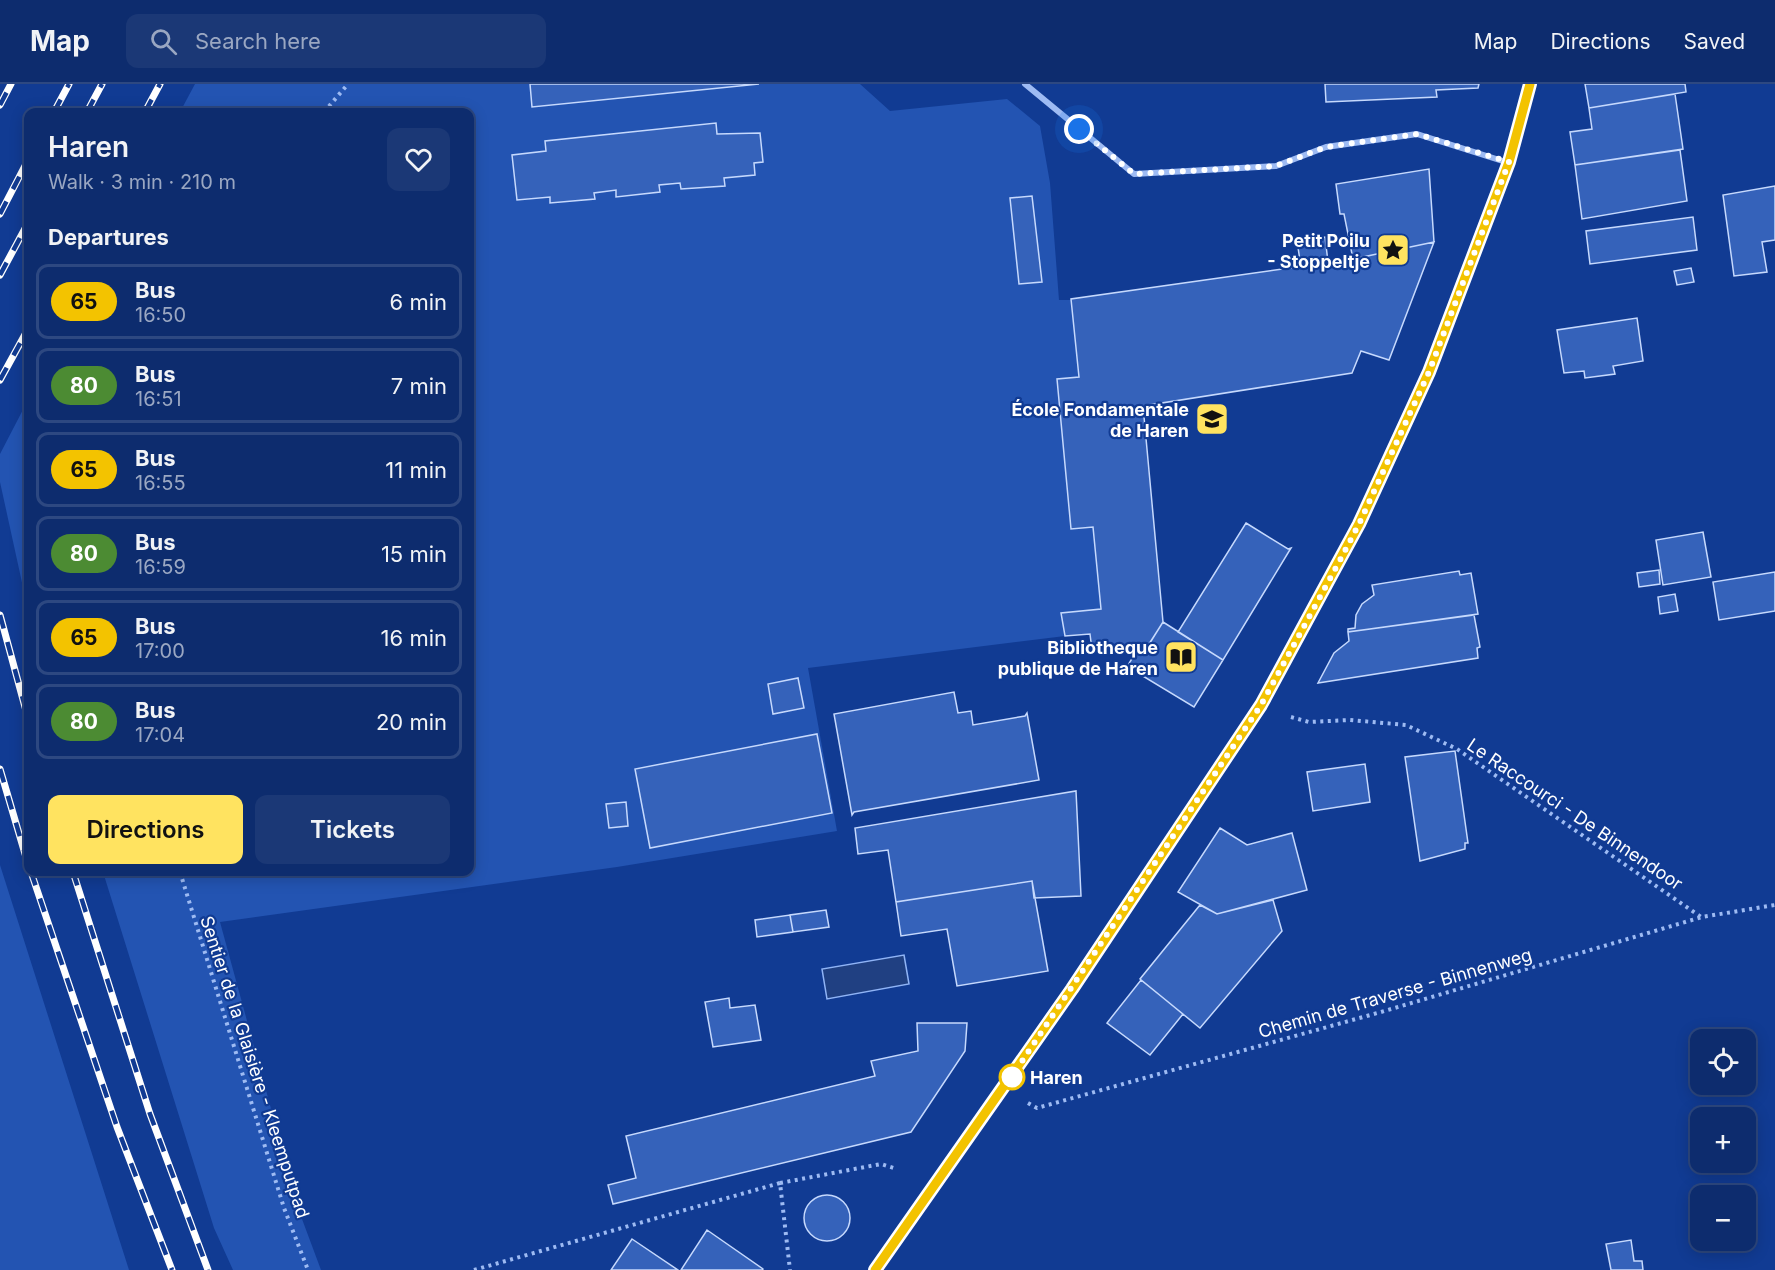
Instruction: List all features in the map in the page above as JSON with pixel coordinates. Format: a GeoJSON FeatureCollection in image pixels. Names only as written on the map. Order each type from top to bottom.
{"type":"FeatureCollection","features":[{"type":"Feature","properties":{"kind":"street"},"geometry":{"type":"LineString","coordinates":[[1025,84],[1134,174],[1276,166],[1326,147],[1417,134],[1509,162]]}},
{"type":"Feature","properties":{"kind":"street"},"geometry":{"type":"LineString","coordinates":[[875,1270],[1072,989],[1261,705],[1359,524],[1424,383],[1509,162],[1530,84]]}},
{"type":"Feature","properties":{"kind":"path"},"geometry":{"type":"LineString","coordinates":[[327,108],[348,84]]}},
{"type":"Feature","properties":{"kind":"path","name":"Le Raccourci - De Binnendoor"},"geometry":{"type":"LineString","coordinates":[[1291,717],[1309,722],[1350,720],[1406,725],[1457,749],[1702,917]]}},
{"type":"Feature","properties":{"kind":"path","name":"Sentier de la Glaisière - Kleemputpad"},"geometry":{"type":"LineString","coordinates":[[181,876],[284,1208],[308,1270]]}},
{"type":"Feature","properties":{"kind":"path","name":"Chemin de Traverse - Binnenweg"},"geometry":{"type":"LineString","coordinates":[[1024,1101],[1037,1108],[1381,1012],[1702,917],[1775,905]]}},
{"type":"Feature","properties":{"kind":"path"},"geometry":{"type":"LineString","coordinates":[[474,1270],[780,1183],[881,1164],[897,1169]]}},
{"type":"Feature","properties":{"kind":"path"},"geometry":{"type":"LineString","coordinates":[[780,1183],[790,1270]]}},
{"type":"Feature","properties":{"kind":"shaded area"},"geometry":{"type":"Polygon","coordinates":[[[195,84],[860,84],[890,111],[1007,99],[1040,126],[1050,183],[1059,300],[1071,300],[1079,377],[1057,379],[1071,529],[1093,527],[1101,609],[1061,613],[1065,636],[808,668],[837,831],[617,867],[220,922],[299,1211],[321,1270],[233,1270],[214,1228],[104,876],[474,876],[474,108],[182,108],[195,84]]]}},
{"type":"Feature","properties":{"kind":"shaded area"},"geometry":{"type":"Polygon","coordinates":[[[24,408],[24,592],[0,482],[0,454],[24,408]]]}},
{"type":"Feature","properties":{"kind":"shaded area"},"geometry":{"type":"Polygon","coordinates":[[[0,865],[129,1270],[0,1270],[0,865]]]}},
{"type":"Feature","properties":{"kind":"shaded area"},"geometry":{"type":"Polygon","coordinates":[[[904,955],[909,984],[827,999],[822,969],[904,955]]]}},
{"type":"Feature","properties":{"kind":"building"},"geometry":{"type":"Polygon","coordinates":[[[530,84],[759,84],[532,107],[530,84]]]}},
{"type":"Feature","properties":{"kind":"building"},"geometry":{"type":"Polygon","coordinates":[[[1325,84],[1479,84],[1478,88],[1436,90],[1437,97],[1326,102],[1325,84]]]}},
{"type":"Feature","properties":{"kind":"building"},"geometry":{"type":"Polygon","coordinates":[[[1585,84],[1685,84],[1686,92],[1589,108],[1585,84]]]}},
{"type":"Feature","properties":{"kind":"building"},"geometry":{"type":"Polygon","coordinates":[[[1675,94],[1683,149],[1575,165],[1570,132],[1592,129],[1589,108],[1675,94]]]}},
{"type":"Feature","properties":{"kind":"building"},"geometry":{"type":"Polygon","coordinates":[[[716,123],[717,134],[760,133],[763,162],[754,163],[755,175],[724,178],[725,186],[681,189],[680,183],[659,185],[660,192],[616,197],[616,190],[594,193],[595,199],[550,203],[550,197],[517,200],[512,155],[546,151],[545,141],[716,123]]]}},
{"type":"Feature","properties":{"kind":"building"},"geometry":{"type":"Polygon","coordinates":[[[1680,150],[1687,201],[1582,219],[1575,165],[1680,150]]]}},
{"type":"Feature","properties":{"kind":"building"},"geometry":{"type":"Polygon","coordinates":[[[1429,169],[1434,242],[1353,259],[1344,214],[1340,214],[1336,184],[1429,169]]]}},
{"type":"Feature","properties":{"kind":"building"},"geometry":{"type":"Polygon","coordinates":[[[1775,186],[1775,240],[1762,242],[1767,272],[1734,276],[1723,195],[1775,186]]]}},
{"type":"Feature","properties":{"kind":"building"},"geometry":{"type":"Polygon","coordinates":[[[1032,196],[1042,282],[1019,284],[1010,198],[1032,196]]]}},
{"type":"Feature","properties":{"kind":"building"},"geometry":{"type":"Polygon","coordinates":[[[1693,217],[1697,250],[1590,264],[1586,231],[1693,217]]]}},
{"type":"Feature","properties":{"kind":"building"},"geometry":{"type":"Polygon","coordinates":[[[1325,237],[1328,262],[1301,267],[1297,241],[1325,237]]]}},
{"type":"Feature","properties":{"kind":"building"},"geometry":{"type":"Polygon","coordinates":[[[1434,242],[1389,360],[1361,351],[1352,373],[1143,406],[1163,622],[1148,646],[1092,650],[1090,634],[1065,636],[1061,613],[1101,609],[1093,527],[1071,529],[1057,379],[1079,377],[1071,299],[1353,259],[1434,242]]]}},
{"type":"Feature","properties":{"kind":"building"},"geometry":{"type":"Polygon","coordinates":[[[1691,268],[1694,282],[1677,285],[1674,271],[1691,268]]]}},
{"type":"Feature","properties":{"kind":"building"},"geometry":{"type":"Polygon","coordinates":[[[1637,318],[1643,361],[1613,366],[1615,374],[1585,378],[1584,371],[1564,373],[1557,330],[1637,318]]]}},
{"type":"Feature","properties":{"kind":"building"},"geometry":{"type":"Polygon","coordinates":[[[1246,523],[1288,549],[1291,548],[1223,660],[1178,632],[1246,523]]]}},
{"type":"Feature","properties":{"kind":"building"},"geometry":{"type":"Polygon","coordinates":[[[1703,532],[1711,577],[1663,585],[1656,540],[1703,532]]]}},
{"type":"Feature","properties":{"kind":"building"},"geometry":{"type":"Polygon","coordinates":[[[1659,570],[1660,584],[1639,587],[1637,573],[1659,570]]]}},
{"type":"Feature","properties":{"kind":"building"},"geometry":{"type":"Polygon","coordinates":[[[1459,571],[1460,575],[1471,573],[1478,614],[1348,632],[1348,629],[1355,628],[1356,615],[1362,604],[1374,595],[1372,585],[1459,571]]]}},
{"type":"Feature","properties":{"kind":"building"},"geometry":{"type":"Polygon","coordinates":[[[1775,572],[1775,611],[1719,620],[1713,582],[1775,572]]]}},
{"type":"Feature","properties":{"kind":"building"},"geometry":{"type":"Polygon","coordinates":[[[1675,594],[1678,611],[1660,614],[1658,597],[1675,594]]]}},
{"type":"Feature","properties":{"kind":"building"},"geometry":{"type":"Polygon","coordinates":[[[1474,615],[1480,647],[1477,648],[1478,658],[1318,683],[1334,653],[1349,641],[1348,632],[1474,615]]]}},
{"type":"Feature","properties":{"kind":"building"},"geometry":{"type":"Polygon","coordinates":[[[1163,622],[1223,660],[1194,707],[1133,670],[1125,670],[1136,652],[1142,655],[1163,622]]]}},
{"type":"Feature","properties":{"kind":"building"},"geometry":{"type":"Polygon","coordinates":[[[798,678],[804,708],[773,714],[768,684],[798,678]]]}},
{"type":"Feature","properties":{"kind":"building"},"geometry":{"type":"Polygon","coordinates":[[[954,692],[958,713],[971,711],[973,725],[1025,716],[1027,713],[1039,780],[854,812],[852,815],[834,714],[954,692]]]}},
{"type":"Feature","properties":{"kind":"building"},"geometry":{"type":"Polygon","coordinates":[[[817,734],[832,813],[650,848],[635,769],[817,734]]]}},
{"type":"Feature","properties":{"kind":"building"},"geometry":{"type":"Polygon","coordinates":[[[1455,751],[1468,843],[1465,843],[1465,849],[1420,861],[1405,757],[1455,751]]]}},
{"type":"Feature","properties":{"kind":"building"},"geometry":{"type":"Polygon","coordinates":[[[1365,764],[1370,802],[1313,811],[1307,772],[1365,764]]]}},
{"type":"Feature","properties":{"kind":"building"},"geometry":{"type":"Polygon","coordinates":[[[1076,791],[1081,896],[1034,898],[1032,881],[896,902],[888,850],[858,854],[855,828],[1076,791]]]}},
{"type":"Feature","properties":{"kind":"building"},"geometry":{"type":"Polygon","coordinates":[[[626,802],[628,826],[609,828],[606,804],[626,802]]]}},
{"type":"Feature","properties":{"kind":"building"},"geometry":{"type":"Polygon","coordinates":[[[1220,828],[1247,845],[1292,833],[1307,890],[1217,914],[1178,892],[1220,828]]]}},
{"type":"Feature","properties":{"kind":"building"},"geometry":{"type":"Polygon","coordinates":[[[1032,881],[1048,971],[957,986],[947,929],[901,936],[896,902],[1032,881]]]}},
{"type":"Feature","properties":{"kind":"building"},"geometry":{"type":"Polygon","coordinates":[[[1273,900],[1282,931],[1200,1028],[1140,979],[1200,905],[1217,914],[1273,900]]]}},
{"type":"Feature","properties":{"kind":"building"},"geometry":{"type":"Polygon","coordinates":[[[826,910],[829,927],[793,932],[790,915],[826,910]]]}},
{"type":"Feature","properties":{"kind":"building"},"geometry":{"type":"Polygon","coordinates":[[[790,915],[793,932],[757,937],[755,920],[790,915]]]}},
{"type":"Feature","properties":{"kind":"building"},"geometry":{"type":"Polygon","coordinates":[[[1141,980],[1183,1014],[1150,1055],[1107,1023],[1141,980]]]}},
{"type":"Feature","properties":{"kind":"building"},"geometry":{"type":"Polygon","coordinates":[[[729,998],[730,1008],[755,1005],[761,1040],[713,1047],[705,1002],[729,998]]]}},
{"type":"Feature","properties":{"kind":"building"},"geometry":{"type":"Polygon","coordinates":[[[917,1023],[967,1023],[965,1051],[911,1132],[613,1204],[608,1185],[636,1178],[626,1136],[875,1076],[871,1061],[918,1051],[917,1023]]]}},
{"type":"Feature","properties":{"kind":"building"},"geometry":{"type":"Polygon","coordinates":[[[827,1195],[843,1202],[850,1218],[843,1234],[827,1241],[811,1234],[804,1218],[811,1202],[827,1195]]]}},
{"type":"Feature","properties":{"kind":"building"},"geometry":{"type":"Polygon","coordinates":[[[707,1230],[763,1269],[681,1270],[707,1230]]]}},
{"type":"Feature","properties":{"kind":"building"},"geometry":{"type":"Polygon","coordinates":[[[632,1239],[678,1270],[611,1270],[632,1239]]]}},
{"type":"Feature","properties":{"kind":"building"},"geometry":{"type":"Polygon","coordinates":[[[1631,1240],[1634,1261],[1642,1261],[1643,1270],[1611,1270],[1606,1244],[1631,1240]]]}},
{"type":"Feature","properties":{"kind":"railway"},"geometry":{"type":"LineString","coordinates":[[0,105],[11,84]]}},
{"type":"Feature","properties":{"kind":"railway"},"geometry":{"type":"LineString","coordinates":[[56,108],[69,84]]}},
{"type":"Feature","properties":{"kind":"railway"},"geometry":{"type":"LineString","coordinates":[[89,108],[102,84]]}},
{"type":"Feature","properties":{"kind":"railway"},"geometry":{"type":"LineString","coordinates":[[147,108],[160,84]]}},
{"type":"Feature","properties":{"kind":"railway"},"geometry":{"type":"LineString","coordinates":[[0,214],[24,168]]}},
{"type":"Feature","properties":{"kind":"railway"},"geometry":{"type":"LineString","coordinates":[[0,275],[24,230]]}},
{"type":"Feature","properties":{"kind":"railway"},"geometry":{"type":"LineString","coordinates":[[0,380],[24,336]]}},
{"type":"Feature","properties":{"kind":"railway"},"geometry":{"type":"LineString","coordinates":[[0,615],[24,703]]}},
{"type":"Feature","properties":{"kind":"railway"},"geometry":{"type":"LineString","coordinates":[[0,769],[24,850]]}},
{"type":"Feature","properties":{"kind":"railway"},"geometry":{"type":"LineString","coordinates":[[32,876],[117,1127],[172,1270]]}},
{"type":"Feature","properties":{"kind":"railway"},"geometry":{"type":"LineString","coordinates":[[74,876],[150,1114],[208,1270]]}},
{"type":"Feature","properties":{"kind":"bus line","name":"65"},"geometry":{"type":"LineString","coordinates":[[875,1270],[1072,989],[1261,705],[1359,524],[1429,372],[1509,162],[1530,84]]}},
{"type":"Feature","properties":{"kind":"place","name":"Petit Poilu - Stoppeltje"},"geometry":{"type":"Point","coordinates":[1393,250]}},
{"type":"Feature","properties":{"kind":"place","name":"École Fondamentale de Haren"},"geometry":{"type":"Point","coordinates":[1212,419]}},
{"type":"Feature","properties":{"kind":"place","name":"Bibliotheque publique de Haren"},"geometry":{"type":"Point","coordinates":[1181,657]}},
{"type":"Feature","properties":{"kind":"place","name":"Haren"},"geometry":{"type":"Point","coordinates":[1012,1077]}},
{"type":"Feature","properties":{"kind":"route"},"geometry":{"type":"LineString","coordinates":[[1012,1077],[1008,1082],[1261,705],[1338,564],[1359,524],[1429,372],[1509,162],[1417,134],[1326,147],[1276,166],[1134,174],[1079,129]]}}]}
